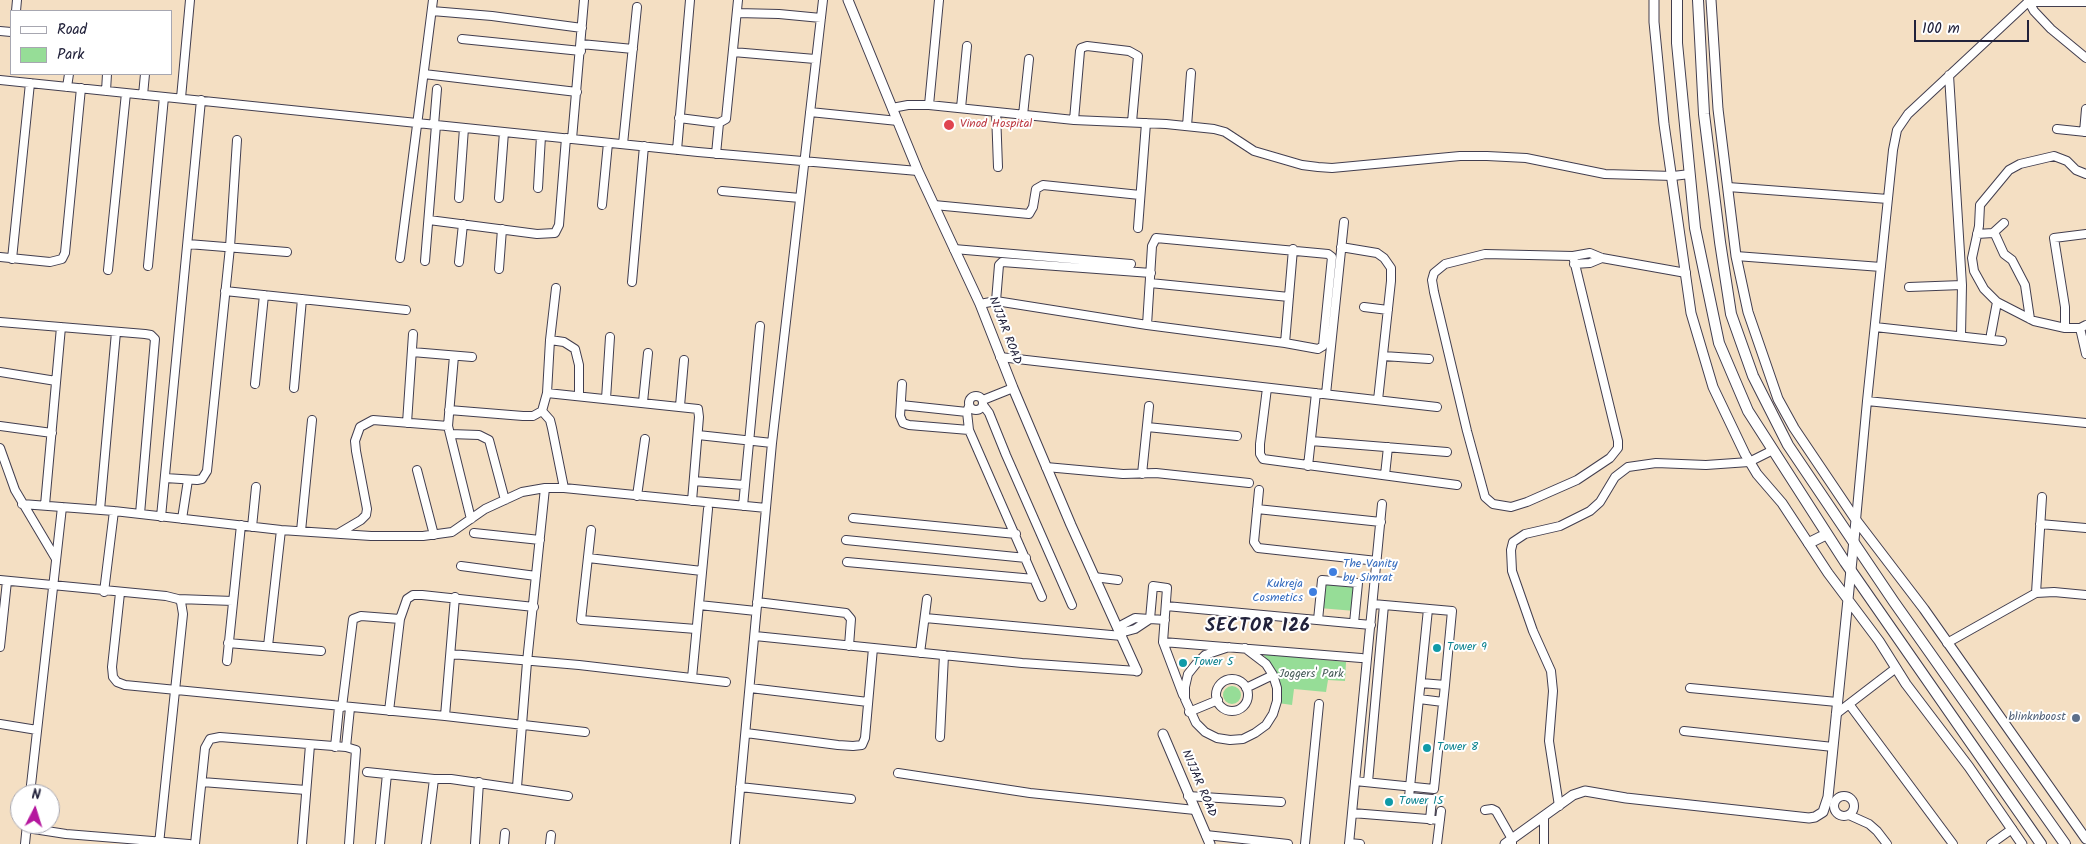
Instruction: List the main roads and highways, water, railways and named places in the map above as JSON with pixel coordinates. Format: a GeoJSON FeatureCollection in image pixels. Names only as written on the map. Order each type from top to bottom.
{"type":"FeatureCollection","features":[{"type":"Feature","properties":{"kind":"main road"},"geometry":{"type":"LineString","coordinates":[[1677,0],[1677,43],[1695,228],[1719,343],[1748,411],[1851,570],[2041,844]]}},
{"type":"Feature","properties":{"kind":"main road"},"geometry":{"type":"LineString","coordinates":[[1698,0],[1704,114],[1712,186],[1731,314],[1753,376],[1788,445],[2065,844]]}},
{"type":"Feature","properties":{"kind":"main road"},"geometry":{"type":"LineString","coordinates":[[1809,544],[1827,534]]}},
{"type":"Feature","properties":{"kind":"place","name":"Vinod Hospital"},"geometry":{"type":"Point","coordinates":[949,125]}},
{"type":"Feature","properties":{"kind":"place","name":"The Vanity by Simrat"},"geometry":{"type":"Point","coordinates":[1333,572]}},
{"type":"Feature","properties":{"kind":"place","name":"Kukreja Cosmetics"},"geometry":{"type":"Point","coordinates":[1313,592]}},
{"type":"Feature","properties":{"kind":"place","name":"Tower 9"},"geometry":{"type":"Point","coordinates":[1437,648]}},
{"type":"Feature","properties":{"kind":"place","name":"Tower 5"},"geometry":{"type":"Point","coordinates":[1183,663]}},
{"type":"Feature","properties":{"kind":"place","name":"blinknboost"},"geometry":{"type":"Point","coordinates":[2076,718]}},
{"type":"Feature","properties":{"kind":"place","name":"Tower 8"},"geometry":{"type":"Point","coordinates":[1427,748]}},
{"type":"Feature","properties":{"kind":"place","name":"Tower 15"},"geometry":{"type":"Point","coordinates":[1389,802]}},
{"type":"Feature","properties":{"kind":"district","name":"SECTOR 126"},"geometry":{"type":"Point","coordinates":[1258,628]}},
{"type":"Feature","properties":{"kind":"park label","name":"Joggers' Park"},"geometry":{"type":"Point","coordinates":[1311,675]}}]}
